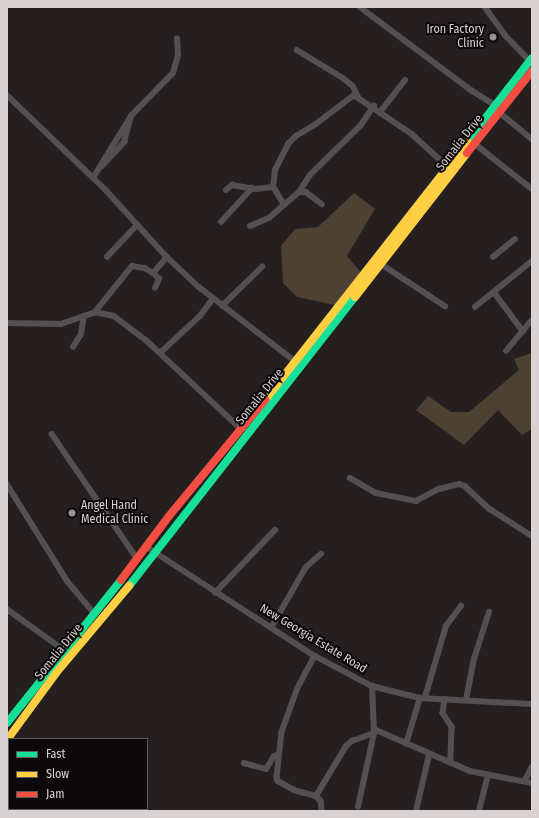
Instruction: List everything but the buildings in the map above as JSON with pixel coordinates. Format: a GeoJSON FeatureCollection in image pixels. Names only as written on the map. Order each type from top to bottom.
{"type":"FeatureCollection","features":[{"type":"Feature","properties":{"kind":"main road","name":"Somalia Drive"},"geometry":{"type":"LineString","coordinates":[[7,723],[64,650],[95,614],[137,558],[150,549],[380,264],[474,143],[531,59]]}},
{"type":"Feature","properties":{"kind":"main road","name":"Somalia Drive"},"geometry":{"type":"LineString","coordinates":[[8,738],[56,673],[106,613],[150,549],[240,428],[296,362],[447,166],[532,71]]}},
{"type":"Feature","properties":{"kind":"street"},"geometry":{"type":"LineString","coordinates":[[360,7],[498,109],[532,139]]}},
{"type":"Feature","properties":{"kind":"street"},"geometry":{"type":"LineString","coordinates":[[485,7],[505,36],[531,59]]}},
{"type":"Feature","properties":{"kind":"street"},"geometry":{"type":"LineString","coordinates":[[93,178],[131,116],[173,73],[178,56],[177,39]]}},
{"type":"Feature","properties":{"kind":"street"},"geometry":{"type":"LineString","coordinates":[[297,50],[343,78],[353,86],[358,96],[428,146],[447,166]]}},
{"type":"Feature","properties":{"kind":"street"},"geometry":{"type":"LineString","coordinates":[[381,111],[405,80]]}},
{"type":"Feature","properties":{"kind":"street"},"geometry":{"type":"LineString","coordinates":[[7,95],[93,178],[167,256],[213,299],[296,362]]}},
{"type":"Feature","properties":{"kind":"street"},"geometry":{"type":"LineString","coordinates":[[284,205],[273,187],[280,159],[296,136],[316,124],[350,96],[358,96]]}},
{"type":"Feature","properties":{"kind":"street"},"geometry":{"type":"LineString","coordinates":[[250,226],[269,218],[299,192],[310,175],[361,125],[374,106]]}},
{"type":"Feature","properties":{"kind":"street"},"geometry":{"type":"LineString","coordinates":[[97,171],[124,142],[131,116]]}},
{"type":"Feature","properties":{"kind":"street"},"geometry":{"type":"LineString","coordinates":[[474,143],[532,189]]}},
{"type":"Feature","properties":{"kind":"street"},"geometry":{"type":"LineString","coordinates":[[226,190],[232,184],[252,188],[273,187]]}},
{"type":"Feature","properties":{"kind":"street"},"geometry":{"type":"LineString","coordinates":[[221,222],[252,188]]}},
{"type":"Feature","properties":{"kind":"street"},"geometry":{"type":"LineString","coordinates":[[299,192],[311,194],[322,204]]}},
{"type":"Feature","properties":{"kind":"street"},"geometry":{"type":"LineString","coordinates":[[107,257],[137,225]]}},
{"type":"Feature","properties":{"kind":"street"},"geometry":{"type":"LineString","coordinates":[[493,257],[515,239]]}},
{"type":"Feature","properties":{"kind":"street"},"geometry":{"type":"LineString","coordinates":[[152,273],[167,256]]}},
{"type":"Feature","properties":{"kind":"street"},"geometry":{"type":"LineString","coordinates":[[475,307],[532,261]]}},
{"type":"Feature","properties":{"kind":"street"},"geometry":{"type":"LineString","coordinates":[[380,264],[445,306]]}},
{"type":"Feature","properties":{"kind":"street"},"geometry":{"type":"LineString","coordinates":[[7,323],[61,324],[95,312],[132,266],[145,268],[159,279],[155,288]]}},
{"type":"Feature","properties":{"kind":"street"},"geometry":{"type":"LineString","coordinates":[[222,306],[262,267]]}},
{"type":"Feature","properties":{"kind":"street"},"geometry":{"type":"LineString","coordinates":[[494,292],[523,331]]}},
{"type":"Feature","properties":{"kind":"street"},"geometry":{"type":"LineString","coordinates":[[160,353],[200,316],[213,299]]}},
{"type":"Feature","properties":{"kind":"street"},"geometry":{"type":"LineString","coordinates":[[95,312],[114,316],[160,353],[240,428]]}},
{"type":"Feature","properties":{"kind":"street"},"geometry":{"type":"LineString","coordinates":[[74,347],[81,334],[84,316]]}},
{"type":"Feature","properties":{"kind":"street"},"geometry":{"type":"LineString","coordinates":[[506,351],[532,320]]}},
{"type":"Feature","properties":{"kind":"street"},"geometry":{"type":"LineString","coordinates":[[52,434],[137,558]]}},
{"type":"Feature","properties":{"kind":"street"},"geometry":{"type":"LineString","coordinates":[[350,478],[376,493],[416,501],[422,500],[439,489],[459,484],[465,486],[490,509],[532,536]]}},
{"type":"Feature","properties":{"kind":"street"},"geometry":{"type":"LineString","coordinates":[[7,484],[68,582],[95,614]]}},
{"type":"Feature","properties":{"kind":"street"},"geometry":{"type":"LineString","coordinates":[[215,593],[275,530]]}},
{"type":"Feature","properties":{"kind":"street","name":"New Georgia Estate Road"},"geometry":{"type":"LineString","coordinates":[[150,549],[215,593],[315,656],[372,686],[423,697],[532,704]]}},
{"type":"Feature","properties":{"kind":"street"},"geometry":{"type":"LineString","coordinates":[[271,628],[306,567],[322,554]]}},
{"type":"Feature","properties":{"kind":"street"},"geometry":{"type":"LineString","coordinates":[[406,744],[446,626],[461,606]]}},
{"type":"Feature","properties":{"kind":"street"},"geometry":{"type":"LineString","coordinates":[[7,609],[64,650]]}},
{"type":"Feature","properties":{"kind":"street"},"geometry":{"type":"LineString","coordinates":[[466,700],[474,659],[489,612]]}},
{"type":"Feature","properties":{"kind":"street"},"geometry":{"type":"LineString","coordinates":[[315,656],[291,706],[282,732],[279,754],[278,781],[294,790],[316,796],[321,801],[322,811]]}},
{"type":"Feature","properties":{"kind":"street"},"geometry":{"type":"LineString","coordinates":[[358,807],[374,731],[372,686]]}},
{"type":"Feature","properties":{"kind":"street"},"geometry":{"type":"LineString","coordinates":[[445,698],[443,713],[452,727],[452,763]]}},
{"type":"Feature","properties":{"kind":"street"},"geometry":{"type":"LineString","coordinates":[[316,796],[346,746],[374,731],[429,755],[488,776],[525,780],[532,783]]}},
{"type":"Feature","properties":{"kind":"street"},"geometry":{"type":"LineString","coordinates":[[244,763],[266,769],[274,756],[279,754]]}},
{"type":"Feature","properties":{"kind":"street"},"geometry":{"type":"LineString","coordinates":[[416,811],[429,755]]}},
{"type":"Feature","properties":{"kind":"street"},"geometry":{"type":"LineString","coordinates":[[525,780],[532,767]]}},
{"type":"Feature","properties":{"kind":"street"},"geometry":{"type":"LineString","coordinates":[[479,811],[488,776]]}},
{"type":"Feature","properties":{"kind":"shaded area"},"geometry":{"type":"Polygon","coordinates":[[[354,193],[375,209],[347,256],[363,275],[339,306],[297,297],[283,283],[281,246],[295,229],[318,227],[354,193]]]}},
{"type":"Feature","properties":{"kind":"shaded area"},"geometry":{"type":"Polygon","coordinates":[[[532,353],[532,429],[522,435],[498,410],[464,445],[416,410],[428,396],[451,412],[469,412],[519,370],[514,359],[532,353]]]}},
{"type":"Feature","properties":{"kind":"traffic: fast"},"geometry":{"type":"LineString","coordinates":[[467,142],[532,58]]}},
{"type":"Feature","properties":{"kind":"traffic: fast"},"geometry":{"type":"LineString","coordinates":[[129,586],[355,297]]}},
{"type":"Feature","properties":{"kind":"traffic: fast"},"geometry":{"type":"LineString","coordinates":[[7,723],[121,580]]}},
{"type":"Feature","properties":{"kind":"traffic: slow"},"geometry":{"type":"LineString","coordinates":[[265,400],[467,142]]}},
{"type":"Feature","properties":{"kind":"traffic: slow"},"geometry":{"type":"LineString","coordinates":[[355,297],[467,153]]}},
{"type":"Feature","properties":{"kind":"traffic: slow"},"geometry":{"type":"LineString","coordinates":[[8,738],[56,673],[129,586]]}},
{"type":"Feature","properties":{"kind":"traffic: jam"},"geometry":{"type":"LineString","coordinates":[[467,153],[532,71]]}},
{"type":"Feature","properties":{"kind":"traffic: jam"},"geometry":{"type":"LineString","coordinates":[[121,580],[169,516],[265,400]]}},
{"type":"Feature","properties":{"kind":"place","name":"Iron Factory Clinic"},"geometry":{"type":"Point","coordinates":[493,37]}},
{"type":"Feature","properties":{"kind":"place","name":"Angel Hand Medical Clinic"},"geometry":{"type":"Point","coordinates":[72,513]}}]}
